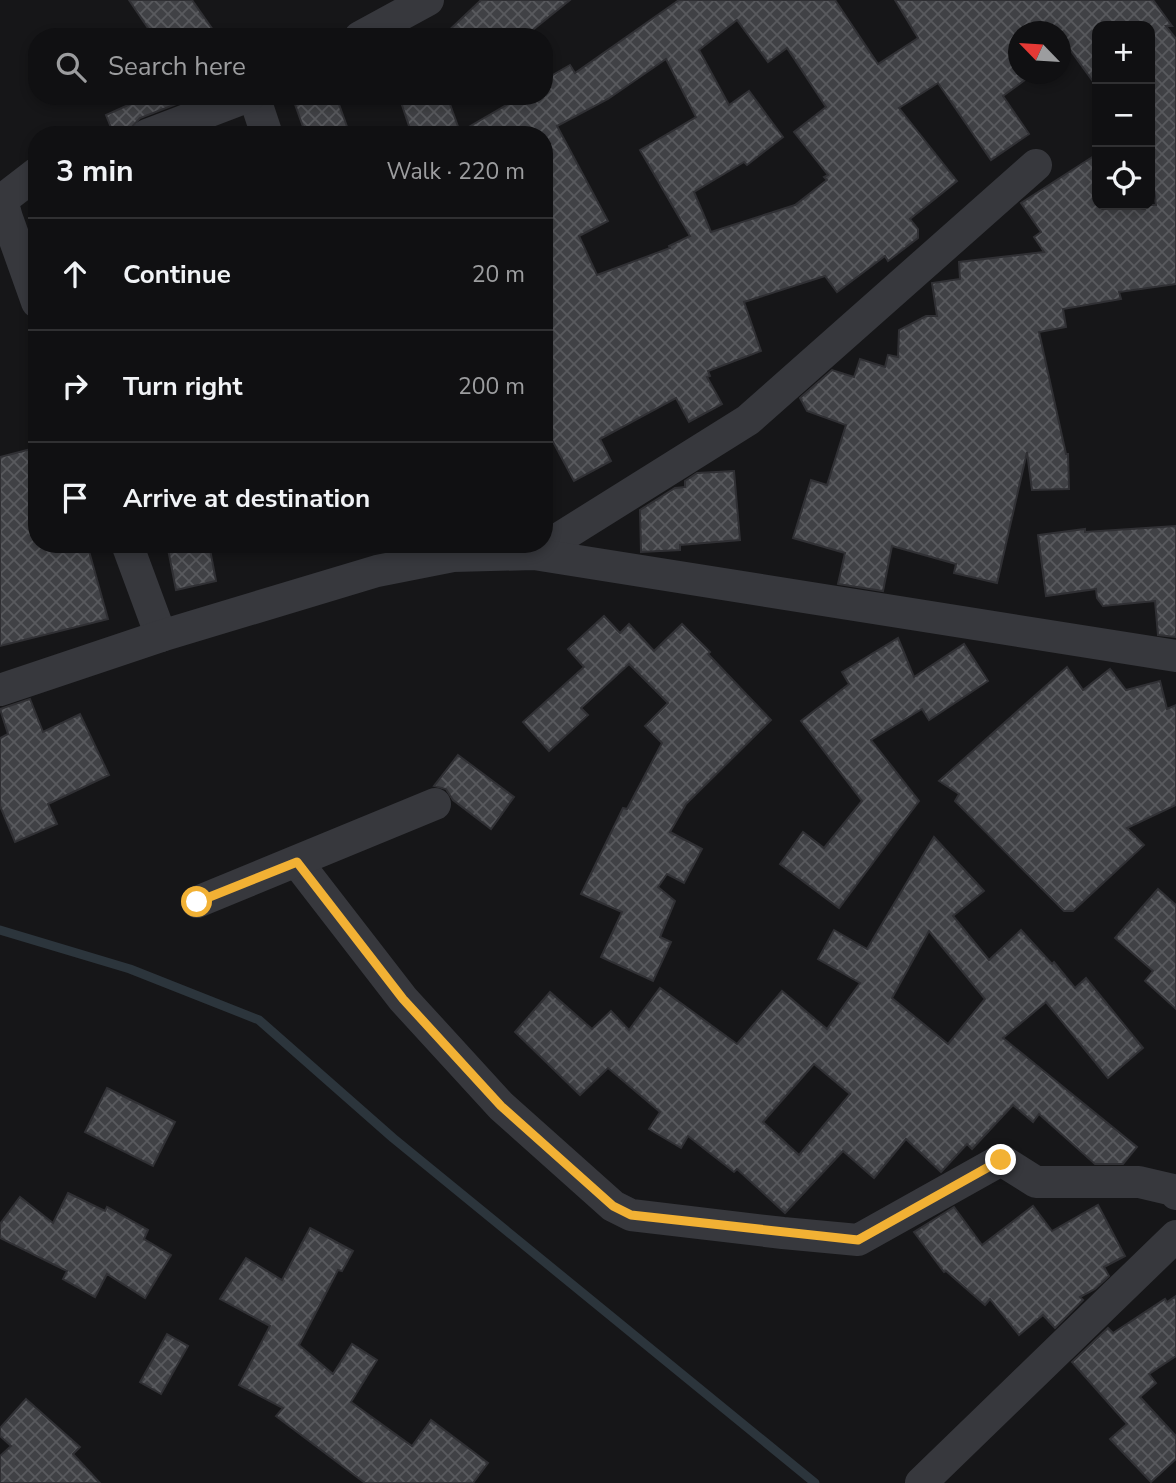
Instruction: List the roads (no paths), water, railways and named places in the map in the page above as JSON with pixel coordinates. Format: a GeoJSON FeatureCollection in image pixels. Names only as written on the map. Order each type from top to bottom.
{"type":"FeatureCollection","features":[{"type":"Feature","properties":{"kind":"street"},"geometry":{"type":"LineString","coordinates":[[377,28],[428,0]]}},
{"type":"Feature","properties":{"kind":"street"},"geometry":{"type":"LineString","coordinates":[[171,126],[227,105]]}},
{"type":"Feature","properties":{"kind":"street"},"geometry":{"type":"LineString","coordinates":[[255,105],[263,126]]}},
{"type":"Feature","properties":{"kind":"street"},"geometry":{"type":"LineString","coordinates":[[553,542],[748,420],[1036,165]]}},
{"type":"Feature","properties":{"kind":"street"},"geometry":{"type":"LineString","coordinates":[[28,180],[2,200],[28,278]]}},
{"type":"Feature","properties":{"kind":"street"},"geometry":{"type":"LineString","coordinates":[[130,553],[161,636]]}},
{"type":"Feature","properties":{"kind":"street"},"geometry":{"type":"LineString","coordinates":[[0,690],[161,636],[377,571],[411,554],[534,554],[1176,656]]}},
{"type":"Feature","properties":{"kind":"street"},"geometry":{"type":"LineString","coordinates":[[197,902],[435,804]]}},
{"type":"Feature","properties":{"kind":"street"},"geometry":{"type":"LineString","coordinates":[[297,862],[403,999],[501,1106],[613,1206],[631,1215],[858,1240],[1001,1160],[1036,1182],[1139,1182],[1173,1190],[1176,1194]]}},
{"type":"Feature","properties":{"kind":"street"},"geometry":{"type":"LineString","coordinates":[[921,1483],[1176,1236]]}},
{"type":"Feature","properties":{"kind":"waterway"},"geometry":{"type":"LineString","coordinates":[[0,930],[130,969],[259,1020],[393,1138],[815,1483]]}}]}
